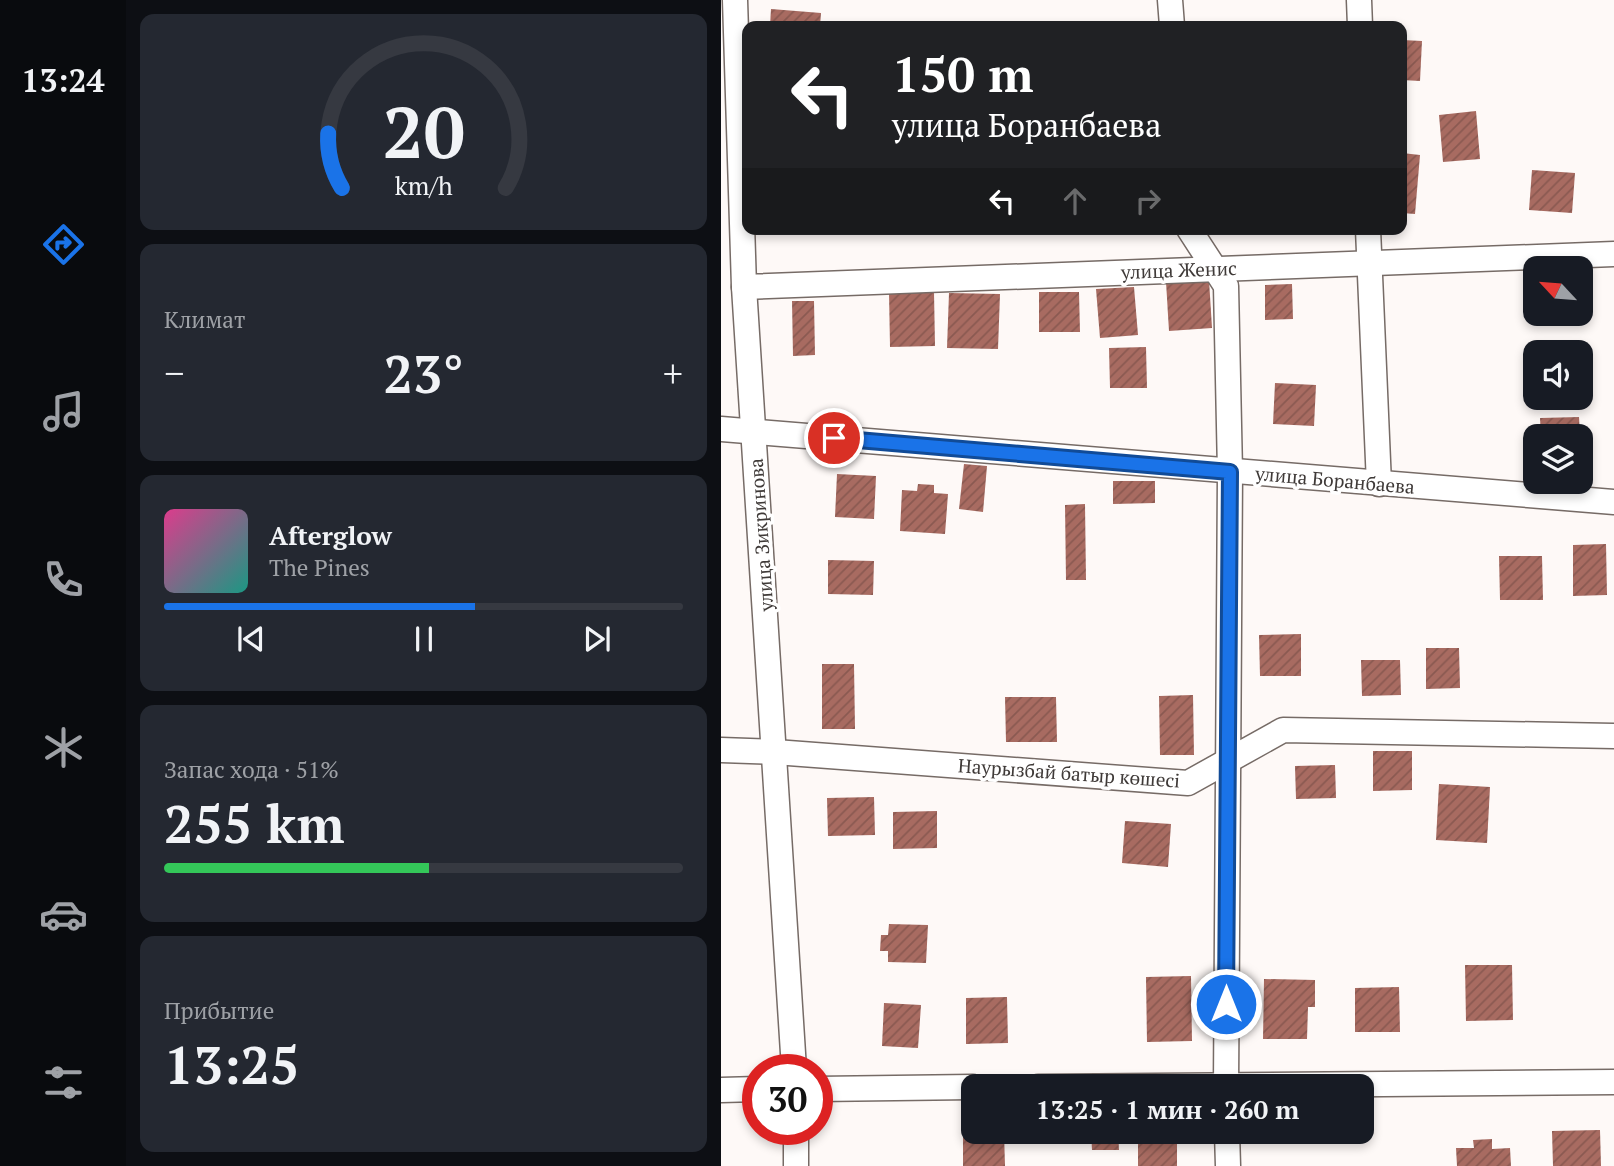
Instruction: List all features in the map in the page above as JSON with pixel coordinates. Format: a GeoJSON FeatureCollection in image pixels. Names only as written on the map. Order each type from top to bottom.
{"type":"FeatureCollection","features":[{"type":"Feature","properties":{"kind":"street","name":"улица Зикринова"},"geometry":{"type":"LineString","coordinates":[[734,0],[742,230]]}},
{"type":"Feature","properties":{"kind":"street"},"geometry":{"type":"LineString","coordinates":[[1170,0],[1171,21]]}},
{"type":"Feature","properties":{"kind":"street"},"geometry":{"type":"LineString","coordinates":[[1359,0],[1360,21]]}},
{"type":"Feature","properties":{"kind":"street","name":"улица Зикринова"},"geometry":{"type":"LineString","coordinates":[[742,235],[793,1054]]}},
{"type":"Feature","properties":{"kind":"street"},"geometry":{"type":"LineString","coordinates":[[1193,235],[1226,286],[1230,472],[1226,1074]]}},
{"type":"Feature","properties":{"kind":"street"},"geometry":{"type":"LineString","coordinates":[[1368,235],[1379,484]]}},
{"type":"Feature","properties":{"kind":"street","name":"улица Женис"},"geometry":{"type":"LineString","coordinates":[[744,287],[1614,254]]}},
{"type":"Feature","properties":{"kind":"street","name":"улица Боранбаева"},"geometry":{"type":"LineString","coordinates":[[721,429],[1614,502]]}},
{"type":"Feature","properties":{"kind":"street","name":"Наурызбай батыр көшесі"},"geometry":{"type":"LineString","coordinates":[[721,750],[1188,783],[1283,730],[1614,736]]}},
{"type":"Feature","properties":{"kind":"street"},"geometry":{"type":"LineString","coordinates":[[1374,1085],[1614,1083]]}},
{"type":"Feature","properties":{"kind":"street"},"geometry":{"type":"LineString","coordinates":[[833,1089],[961,1087]]}},
{"type":"Feature","properties":{"kind":"street"},"geometry":{"type":"LineString","coordinates":[[721,1090],[742,1089]]}},
{"type":"Feature","properties":{"kind":"street"},"geometry":{"type":"LineString","coordinates":[[1227,1144],[1228,1166]]}},
{"type":"Feature","properties":{"kind":"street"},"geometry":{"type":"LineString","coordinates":[[796,1145],[796,1166]]}},
{"type":"Feature","properties":{"kind":"building"},"geometry":{"type":"Polygon","coordinates":[[[771,9],[821,13],[820,21],[770,21],[771,9]]]}},
{"type":"Feature","properties":{"kind":"building"},"geometry":{"type":"Polygon","coordinates":[[[1407,40],[1422,41],[1420,81],[1407,80],[1407,40]]]}},
{"type":"Feature","properties":{"kind":"building"},"geometry":{"type":"Polygon","coordinates":[[[1476,111],[1480,159],[1443,162],[1439,115],[1476,111]]]}},
{"type":"Feature","properties":{"kind":"building"},"geometry":{"type":"Polygon","coordinates":[[[1407,154],[1420,155],[1415,214],[1407,213],[1407,154]]]}},
{"type":"Feature","properties":{"kind":"building"},"geometry":{"type":"Polygon","coordinates":[[[1532,170],[1575,173],[1572,213],[1529,210],[1532,170]]]}},
{"type":"Feature","properties":{"kind":"building"},"geometry":{"type":"Polygon","coordinates":[[[1209,280],[1212,328],[1169,331],[1166,282],[1209,280]]]}},
{"type":"Feature","properties":{"kind":"building"},"geometry":{"type":"Polygon","coordinates":[[[1292,284],[1293,319],[1265,320],[1265,285],[1292,284]]]}},
{"type":"Feature","properties":{"kind":"building"},"geometry":{"type":"Polygon","coordinates":[[[1134,287],[1138,335],[1100,338],[1096,289],[1134,287]]]}},
{"type":"Feature","properties":{"kind":"building"},"geometry":{"type":"Polygon","coordinates":[[[889,292],[934,292],[935,346],[890,347],[889,292]]]}},
{"type":"Feature","properties":{"kind":"building"},"geometry":{"type":"Polygon","coordinates":[[[1039,292],[1079,292],[1080,332],[1039,332],[1039,292]]]}},
{"type":"Feature","properties":{"kind":"building"},"geometry":{"type":"Polygon","coordinates":[[[949,293],[1000,294],[998,349],[947,348],[949,293]]]}},
{"type":"Feature","properties":{"kind":"building"},"geometry":{"type":"Polygon","coordinates":[[[792,301],[814,301],[815,355],[793,356],[792,301]]]}},
{"type":"Feature","properties":{"kind":"building"},"geometry":{"type":"Polygon","coordinates":[[[1146,347],[1147,388],[1110,388],[1109,348],[1146,347]]]}},
{"type":"Feature","properties":{"kind":"building"},"geometry":{"type":"Polygon","coordinates":[[[1275,383],[1316,385],[1314,426],[1273,424],[1275,383]]]}},
{"type":"Feature","properties":{"kind":"building"},"geometry":{"type":"Polygon","coordinates":[[[1579,417],[1579,424],[1540,424],[1540,418],[1579,417]]]}},
{"type":"Feature","properties":{"kind":"building"},"geometry":{"type":"Polygon","coordinates":[[[964,464],[987,466],[983,512],[959,509],[964,464]]]}},
{"type":"Feature","properties":{"kind":"building"},"geometry":{"type":"Polygon","coordinates":[[[837,474],[876,476],[874,519],[835,517],[837,474]]]}},
{"type":"Feature","properties":{"kind":"building"},"geometry":{"type":"Polygon","coordinates":[[[1113,481],[1155,481],[1155,503],[1113,504],[1113,481]]]}},
{"type":"Feature","properties":{"kind":"building"},"geometry":{"type":"Polygon","coordinates":[[[918,484],[934,485],[934,493],[948,494],[945,534],[900,531],[902,490],[917,491],[918,484]]]}},
{"type":"Feature","properties":{"kind":"building"},"geometry":{"type":"Polygon","coordinates":[[[1085,504],[1086,580],[1066,580],[1065,505],[1085,504]]]}},
{"type":"Feature","properties":{"kind":"building"},"geometry":{"type":"Polygon","coordinates":[[[1606,544],[1607,595],[1573,596],[1573,545],[1606,544]]]}},
{"type":"Feature","properties":{"kind":"building"},"geometry":{"type":"Polygon","coordinates":[[[1499,556],[1542,556],[1543,600],[1500,600],[1499,556]]]}},
{"type":"Feature","properties":{"kind":"building"},"geometry":{"type":"Polygon","coordinates":[[[828,560],[874,561],[873,595],[828,594],[828,560]]]}},
{"type":"Feature","properties":{"kind":"building"},"geometry":{"type":"Polygon","coordinates":[[[1301,634],[1301,676],[1260,676],[1259,635],[1301,634]]]}},
{"type":"Feature","properties":{"kind":"building"},"geometry":{"type":"Polygon","coordinates":[[[1426,648],[1459,648],[1460,688],[1426,689],[1426,648]]]}},
{"type":"Feature","properties":{"kind":"building"},"geometry":{"type":"Polygon","coordinates":[[[1361,660],[1400,660],[1401,695],[1362,696],[1361,660]]]}},
{"type":"Feature","properties":{"kind":"building"},"geometry":{"type":"Polygon","coordinates":[[[822,664],[854,664],[855,729],[822,729],[822,664]]]}},
{"type":"Feature","properties":{"kind":"building"},"geometry":{"type":"Polygon","coordinates":[[[1193,695],[1194,755],[1160,755],[1159,696],[1193,695]]]}},
{"type":"Feature","properties":{"kind":"building"},"geometry":{"type":"Polygon","coordinates":[[[1005,697],[1056,697],[1057,742],[1006,742],[1005,697]]]}},
{"type":"Feature","properties":{"kind":"building"},"geometry":{"type":"Polygon","coordinates":[[[1373,751],[1412,751],[1412,790],[1373,791],[1373,751]]]}},
{"type":"Feature","properties":{"kind":"building"},"geometry":{"type":"Polygon","coordinates":[[[1335,765],[1336,798],[1296,799],[1295,766],[1335,765]]]}},
{"type":"Feature","properties":{"kind":"building"},"geometry":{"type":"Polygon","coordinates":[[[1439,784],[1490,787],[1487,843],[1436,840],[1439,784]]]}},
{"type":"Feature","properties":{"kind":"building"},"geometry":{"type":"Polygon","coordinates":[[[874,797],[875,835],[828,836],[827,798],[874,797]]]}},
{"type":"Feature","properties":{"kind":"building"},"geometry":{"type":"Polygon","coordinates":[[[937,811],[937,848],[893,849],[893,812],[937,811]]]}},
{"type":"Feature","properties":{"kind":"building"},"geometry":{"type":"Polygon","coordinates":[[[1125,821],[1171,824],[1168,867],[1122,863],[1125,821]]]}},
{"type":"Feature","properties":{"kind":"building"},"geometry":{"type":"Polygon","coordinates":[[[889,924],[928,925],[926,963],[888,962],[888,951],[880,951],[881,935],[888,935],[889,924]]]}},
{"type":"Feature","properties":{"kind":"building"},"geometry":{"type":"Polygon","coordinates":[[[1465,965],[1512,965],[1513,1020],[1466,1021],[1465,965]]]}},
{"type":"Feature","properties":{"kind":"building"},"geometry":{"type":"Polygon","coordinates":[[[1191,976],[1192,1041],[1147,1042],[1146,977],[1191,976]]]}},
{"type":"Feature","properties":{"kind":"building"},"geometry":{"type":"Polygon","coordinates":[[[1264,979],[1315,980],[1315,1007],[1308,1007],[1307,1039],[1263,1039],[1264,979]]]}},
{"type":"Feature","properties":{"kind":"building"},"geometry":{"type":"Polygon","coordinates":[[[1399,987],[1400,1032],[1355,1032],[1355,988],[1399,987]]]}},
{"type":"Feature","properties":{"kind":"building"},"geometry":{"type":"Polygon","coordinates":[[[1007,997],[1008,1043],[966,1044],[966,998],[1007,997]]]}},
{"type":"Feature","properties":{"kind":"building"},"geometry":{"type":"Polygon","coordinates":[[[884,1003],[921,1005],[918,1048],[882,1046],[884,1003]]]}},
{"type":"Feature","properties":{"kind":"building"},"geometry":{"type":"Polygon","coordinates":[[[1600,1130],[1601,1166],[1553,1166],[1552,1131],[1600,1130]]]}},
{"type":"Feature","properties":{"kind":"building"},"geometry":{"type":"Polygon","coordinates":[[[1492,1139],[1492,1149],[1510,1148],[1511,1166],[1457,1166],[1456,1148],[1474,1148],[1473,1140],[1492,1139]]]}},
{"type":"Feature","properties":{"kind":"building"},"geometry":{"type":"Polygon","coordinates":[[[963,1144],[1004,1144],[1005,1166],[963,1166],[963,1144]]]}},
{"type":"Feature","properties":{"kind":"building"},"geometry":{"type":"Polygon","coordinates":[[[1092,1144],[1119,1144],[1119,1150],[1092,1150],[1092,1144]]]}},
{"type":"Feature","properties":{"kind":"building"},"geometry":{"type":"Polygon","coordinates":[[[1138,1144],[1177,1144],[1177,1166],[1138,1166],[1138,1144]]]}},
{"type":"Feature","properties":{"kind":"route"},"geometry":{"type":"LineString","coordinates":[[834,438],[1230,472],[1226,1004]]}}]}
